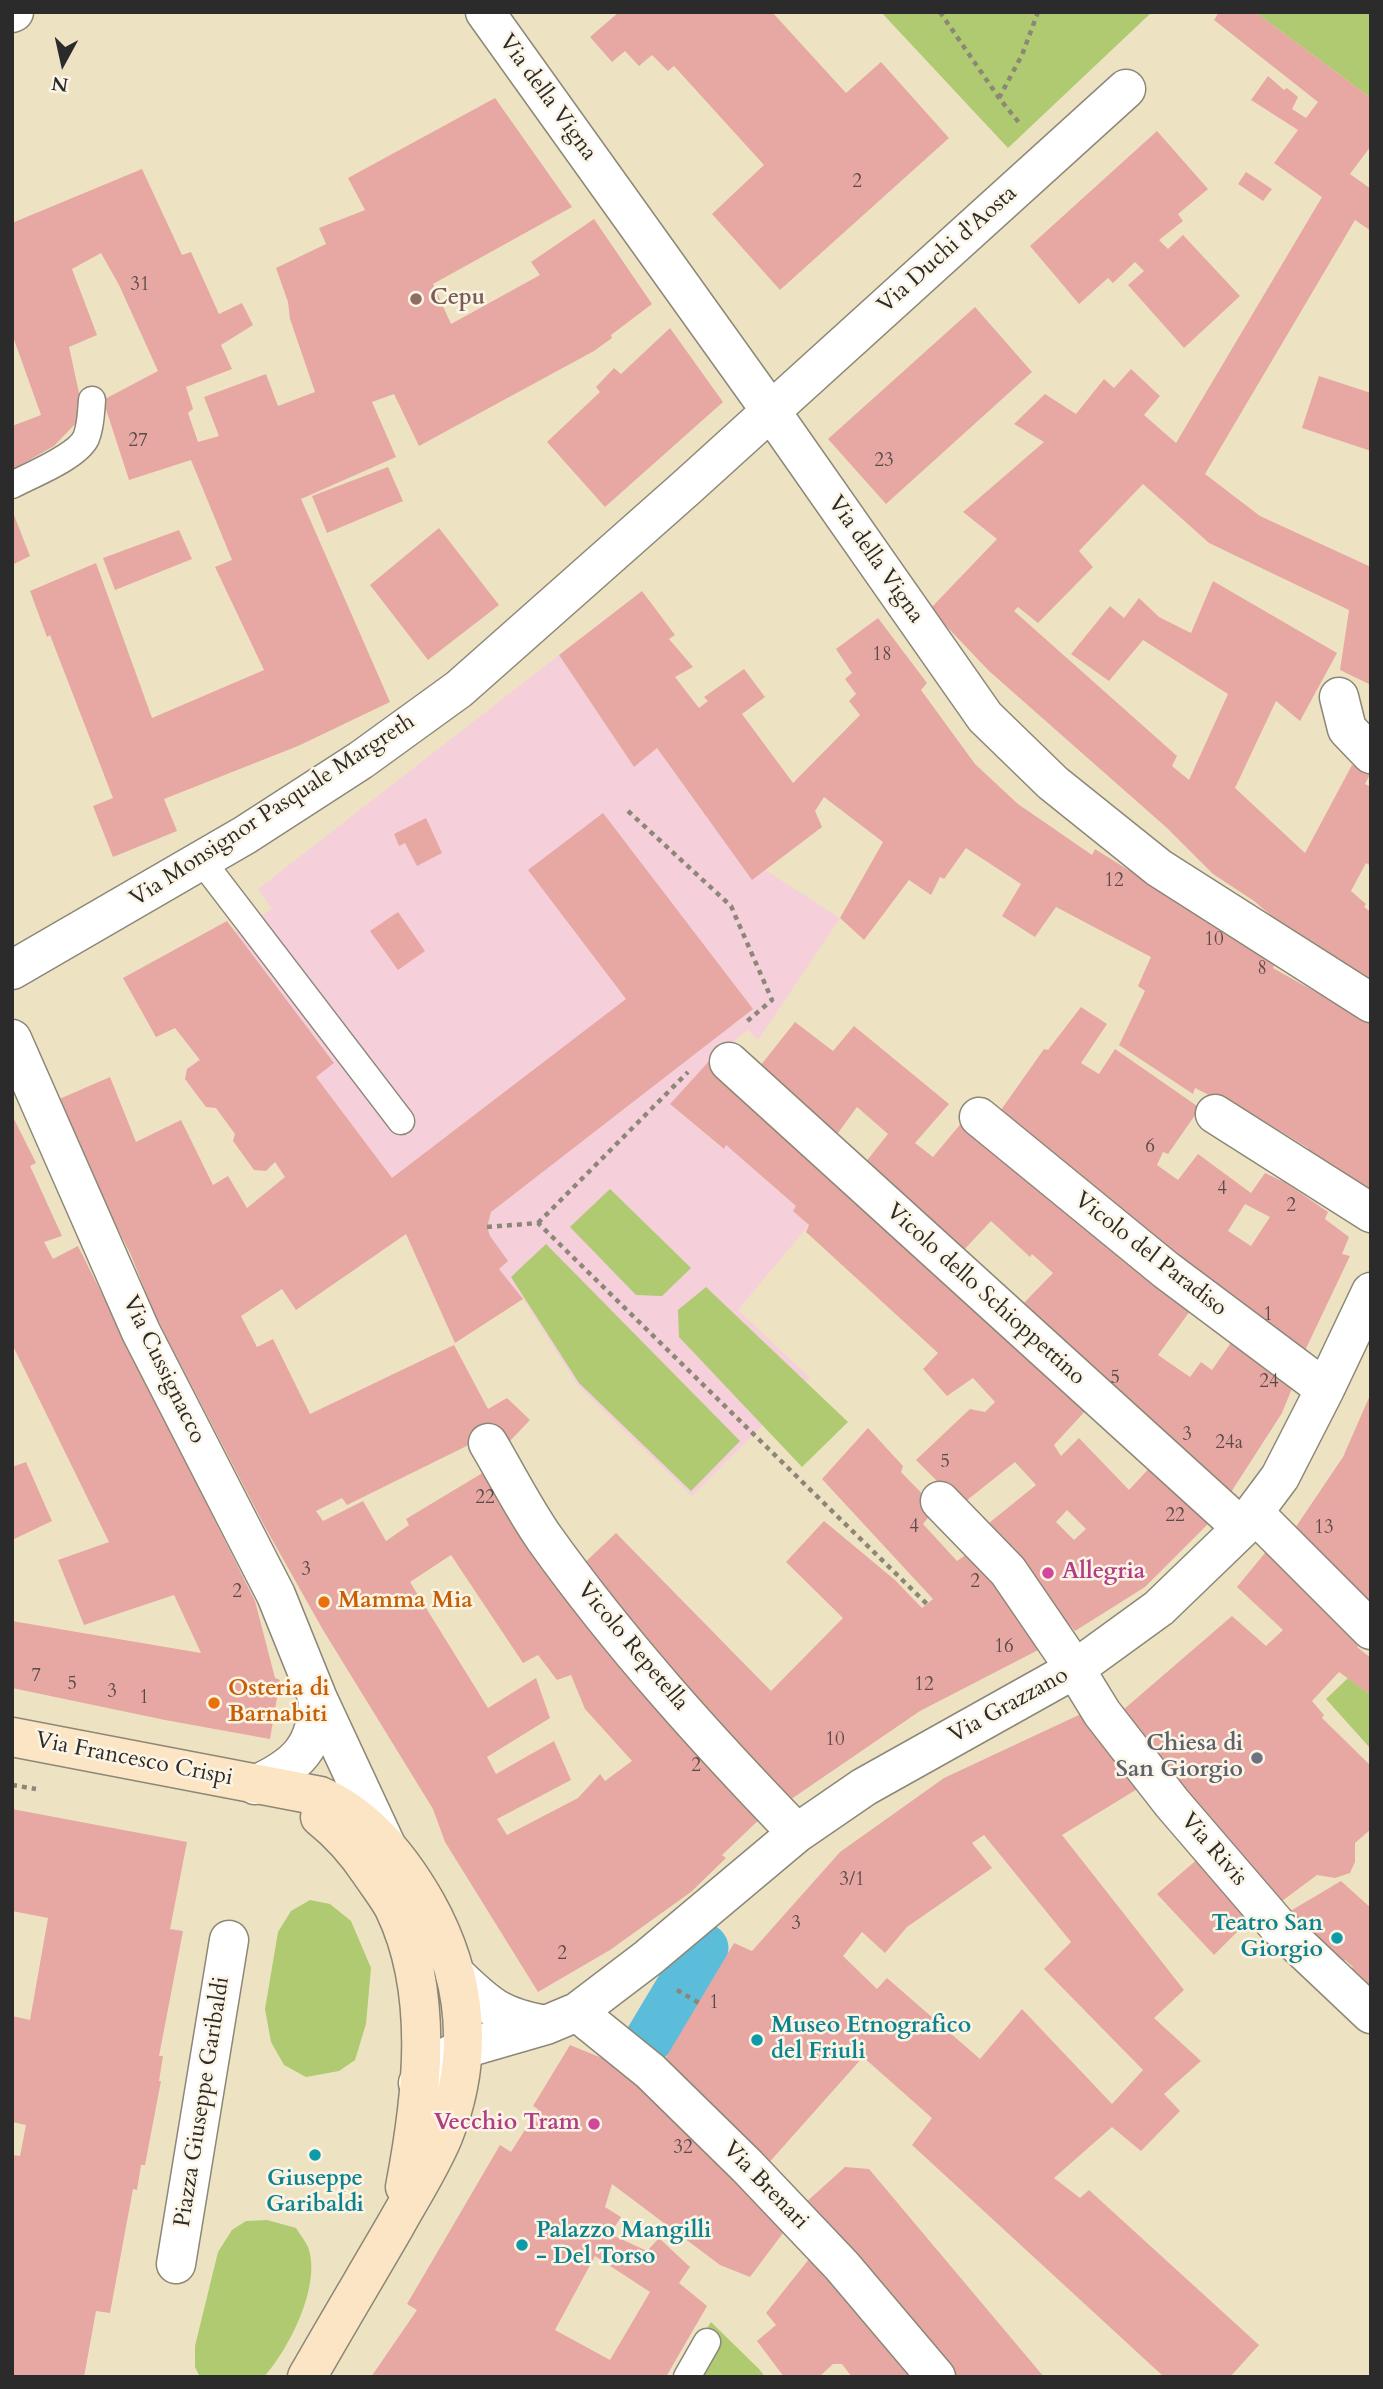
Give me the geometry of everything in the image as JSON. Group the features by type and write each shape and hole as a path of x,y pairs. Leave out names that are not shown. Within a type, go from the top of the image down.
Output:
{"street":[{"name":"Via della Vigna","path":"485,12 770,410 985,717 1052,783 1159,868 1371,1003"},
{"name":"Via Duchi d'Aosta","path":"770,410 1126,89"},
{"name":"Via Monsignor Pasquale Margreth","path":"12,970 202,860 361,760 459,689 770,410"},
{"path":"1339,697 1347,729 1371,754"},
{"name":"Via Cussignacco","path":"12,1039 141,1332 276,1595 318,1699 386,1845"},
{"name":"Vicolo dello Schioppettino","path":"713,1063 1248,1521 1371,1630"},
{"path":"1215,1114 1371,1213"},
{"name":"Vicolo del Paradiso","path":"979,1116 1166,1270 1325,1390"},
{"name":"Via Grazzano","path":"418,2083 446,2057 463,2049 561,2018 712,1907 797,1833 864,1787 1075,1669 1159,1608 1248,1521 1280,1477 1371,1292"},
{"name":"Vicolo Repetella","path":"488,1443 544,1537 600,1611 725,1759 797,1833"},
{"name":"Via Rivis","path":"940,1501 1008,1571 1102,1713 1181,1813 1277,1925 1371,2014"},
{"path":"255,1785 289,1766 302,1754 314,1730 318,1699"},
{"name":"Via Francesco Crispi","path":"12,1737 255,1785"},
{"path":"255,1785 292,1789 341,1805 359,1818 386,1845 416,1886 437,1922 451,1957 464,2023 463,2049 453,2105 443,2137 307,2377"},
{"path":"255,1785 295,1802 329,1824 343,1837 362,1860 393,1908 416,1974 422,2035 410,2162 400,2217"},
{"name":"Piazza Giuseppe Garibaldi","path":"176,2264 229,1940"},
{"path":"455,1975 497,2011 520,2021 561,2018"},
{"name":"Via Brenari","path":"561,2018 650,2071 747,2166 842,2266 936,2377"}],"lane":[{"path":"12,485 74,451 85,440 92,400"},
{"path":"202,860 401,1121"},
{"path":"687,2377 708,2342"}],"path":[{"path":"940,12 999,98 1049,159"},
{"path":"999,98 1022,55 1038,12"},
{"path":"628,811 731,906 772,1000 743,1023"},
{"path":"487,1227 538,1223 713,1063"},
{"path":"538,1223 928,1604"},
{"path":"670,1986 699,2003"}],"shaded area":[{"path":"559,655 633,766 657,748 752,879 765,870 840,918 758,1040 748,1030 711,1059 670,1104 723,1149 726,1145 796,1206 794,1211 809,1225 738,1310 810,1378 692,1496 578,1386 523,1299 499,1270 438,1304 406,1234 363,1264 285,1177 275,1162 233,1141 235,1134 216,1108 206,1107 185,1079 187,1069 199,1059 175,1028 156,1037 123,978 227,921 235,932 272,909 258,889"}],"green space":[{"path":"881,12 1152,12 1008,148"},
{"path":"1255,12 1371,12 1371,98"},
{"path":"610,1189 691,1268 662,1296 636,1295 570,1227"},
{"path":"546,1244 740,1441 691,1491 579,1383 511,1277"},
{"path":"706,1287 848,1422 802,1467 679,1337 678,1310"},
{"path":"1348,1678 1371,1695 1371,1749 1326,1699"},
{"path":"310,1900 330,1904 351,1921 371,1968 366,2024 355,2060 339,2071 306,2077 284,2065 271,2042 265,2009 278,1932 291,1911"},
{"path":"267,2220 296,2228 308,2247 311,2279 301,2316 293,2334 264,2377 200,2377 195,2367 195,2346 218,2252 232,2230 246,2221"},
{"path":"711,2322 759,2369 765,2377 676,2377"}],"building":[{"path":"619,12 772,12 846,93 881,62 949,138 780,290 712,214 764,165 674,66 668,71 652,55 639,66 625,51 612,62 590,37"},
{"path":"1219,12 1255,12 1371,98 1371,146 1350,174 1371,189 1371,231 1355,220 1205,474 1260,516 1371,567 1371,685 1340,670 1349,610 1209,543 1143,484 1079,551 1093,567 1038,623 1018,607 1014,611 1177,756 1172,766 1189,780 1228,694 1143,640 1109,681 1071,654 1110,606 1124,618 1139,598 1159,617 1191,633 1213,581 1337,653 1300,721 1276,701 1235,788 1305,853 1352,765 1371,772 1365,784 1371,787 1371,866 1366,863 1351,891 1371,912 1371,983 1300,940 1254,901 1213,874 1167,828 989,671 930,609 997,539 963,512 1044,442 1014,424 1045,394 1076,414 1104,379 1114,388 1131,369 1160,396 1144,415 1176,443 1322,197 1274,163 1298,130 1251,100 1268,76 1284,90 1287,88 1298,97 1292,109 1306,118 1318,102 1214,20"},
{"path":"495,98 572,207 433,284 451,324 540,275 531,262 594,219 652,304 594,351 419,446 394,394 372,402 396,457 301,499 390,702 298,746 164,799 177,831 113,857 93,806 113,798 50,635 47,637 30,591 96,563 152,718 264,670 215,567 232,560 191,460 129,480 103,400 158,371 119,285 101,253 72,269 97,335 69,347 81,402 78,421 54,446 12,470 12,426 41,415 12,334 12,223 142,169 182,255 191,252 219,314 242,303 253,325 221,345 232,369 186,387 193,409 188,413 198,442 219,436 204,397 266,374 278,406 315,392 276,268 326,244 319,228 365,210 348,178"},
{"path":"1157,131 1208,189 1178,214 1183,221 1159,240 1168,249 1183,235 1240,296 1184,348 1128,285 1144,271 1135,262 1113,283 1108,278 1079,304 1030,246"},
{"path":"1246,172 1272,189 1263,201 1238,184"},
{"path":"975,307 1032,372 886,504 828,439"},
{"path":"670,328 723,402 605,507 547,442 600,392 596,387 614,368 621,374"},
{"path":"1319,376 1371,393 1371,451 1302,428"},
{"path":"388,467 403,501 327,533 312,496"},
{"path":"12,510 30,556 12,565"},
{"path":"439,528 499,605 428,660 370,585"},
{"path":"179,530 192,559 115,590 103,558"},
{"path":"642,591 675,635 669,639 693,667 675,677 699,708 708,701 704,697 744,669 765,697 742,714 793,783 860,715 849,701 856,694 845,679 852,673 836,649 878,618 927,683 921,690 975,764 1018,804 1092,855 1095,849 1173,898 1278,956 1273,968 1371,1023 1371,1204 1304,1155 1308,1148 1219,1094 1217,1099 1195,1088 1193,1094 1119,1045 1145,991 1138,986 1151,957 1056,907 1035,937 1002,916 1021,884 966,848 944,879 940,877 931,895 909,880 864,940 840,918 883,842 824,797 815,811 822,827 752,880 657,748 634,767 559,655"},
{"path":"603,813 753,1009 491,1212 487,1227 490,1236 508,1261 499,1269 523,1299 455,1343 406,1234 296,1310 282,1289 241,1316 257,1347 273,1339 310,1414 454,1345 488,1409 507,1398 530,1420 509,1442 499,1430 347,1505 342,1498 316,1511 323,1521 363,1501 386,1541 409,1525 406,1519 494,1466 512,1517 610,1655 618,1649 763,1816 722,1855 726,1858 691,1892 610,1950 538,1992 445,1842 433,1809 323,1630 265,1527 154,1313 131,1255 87,1168 57,1100 110,1077 136,1142 181,1120 213,1185 228,1176 247,1208 285,1177 275,1162 266,1171 254,1170 233,1141 235,1134 216,1108 206,1107 185,1079 187,1069 200,1060 175,1028 156,1037 123,978 227,921 334,1063 316,1077 392,1178 626,999 528,870","holes":["451,1555 523,1663 538,1655 557,1680 571,1675 585,1709 632,1761 605,1781 600,1774 578,1798 507,1835 497,1819 571,1780 554,1741 496,1774 487,1757 550,1718 536,1678 488,1708 410,1582"]},
{"path":"426,818 442,853 417,866 405,843 399,846 394,834"},
{"path":"398,912 425,951 398,970 370,931"},
{"path":"1081,1007 1107,1024 1081,1063 1099,1074 1115,1049 1200,1108 1168,1154 1163,1152 1157,1165 1178,1180 1198,1154 1251,1193 1265,1173 1286,1183 1328,1212 1325,1219 1349,1237 1342,1254 1350,1256 1300,1361 996,1117 1044,1049 1048,1050","holes":["1245,1204 1270,1217 1251,1246 1228,1231"]},
{"path":"795,1022 833,1051 854,1026 949,1104 915,1143 933,1157 963,1121 1193,1307 1158,1355 1190,1377 1201,1362 1212,1370 1239,1331 1297,1376 1282,1413 1226,1500 1017,1310 1053,1273 1032,1254 1030,1257 991,1221 961,1253 861,1168 888,1134 857,1107 830,1144 753,1075"},
{"path":"711,1059 1088,1408 1054,1445 1061,1456 1079,1438 1129,1490 1152,1465 1213,1519 1145,1587 1075,1631 984,1527 1036,1485 1015,1462 961,1505 916,1460 970,1409 985,1412 995,1402 973,1378 947,1396 923,1369 938,1353 806,1232 809,1225 793,1211 796,1206 726,1145 724,1149 670,1104","holes":["1067,1510 1086,1529 1074,1540 1056,1522"]},
{"path":"12,1115 36,1163 30,1166 62,1236 44,1242 53,1259 78,1246 255,1601 275,1678 280,1680 270,1739 12,1688 12,1621 201,1653 174,1595 84,1625 58,1560 109,1542 12,1344"},
{"path":"1371,1393 1371,1610 1289,1537 1343,1457"},
{"path":"868,1428 903,1466 901,1472 936,1508 923,1524 957,1561 970,1552 1044,1647 920,1711 784,1804 580,1567 616,1533 771,1691 843,1618 786,1562 824,1521 895,1580 922,1608 933,1599 822,1479"},
{"path":"26,1462 52,1521 12,1540 12,1467"},
{"name":"Chiesa di San Giorgio","path":"1269,1548 1363,1642 1357,1647 1371,1658 1371,1695 1339,1672 1312,1701 1324,1715 1322,1718 1371,1766 1371,1829 1355,1843 1355,1862 1350,1873 1335,1878 1317,1875 1274,1907 1116,1716 1232,1616 1266,1646 1283,1630 1237,1587"},
{"path":"1083,1713 1139,1788 1062,1835 1184,1990 1154,2018 1201,2061 1164,2094 1180,2111 1141,2151 1112,2127 1054,2178 1080,2198 1089,2190 1259,2345 1230,2377 1164,2377 912,2145 932,2118 863,2057 766,2166 658,2071 734,1943 752,1951 840,1852 944,1778","holes":["984,1835 1071,1942 1044,1969 1143,2070 1112,2104 1022,2009 980,2059 887,1978 877,1989 843,1956 862,1932 885,1953 907,1927 992,1868 972,1843"]},
{"path":"12,1809 187,1842 170,1929 183,1931 159,2056 163,2056 161,2081 145,2165 141,2165 137,2190 133,2189 110,2313 96,2311 84,2377 12,2377 12,2155 20,2156 26,2125 12,2122 12,2016 30,2020 48,1918 12,1911"},
{"path":"1200,1857 1256,1913 1214,1955 1157,1894"},
{"name":"Teatro San Giorgio","path":"1341,1881 1371,1908 1371,2002 1340,1980 1353,1967 1345,1960 1333,1967 1282,1916"},
{"path":"570,2045 651,2078 770,2212 783,2233 750,2277 720,2265 612,2184 605,2207 621,2217 610,2234 647,2251 659,2238 690,2267 679,2283 707,2306 666,2377 371,2377 417,2310 407,2304 500,2145 511,2152 538,2109 533,2106","holes":["595,2256 650,2292 610,2360 555,2330"]},
{"path":"845,2167 869,2169 1044,2377 945,2377 803,2205"},
{"path":"809,2259 923,2377 852,2377 842,2364 833,2364 819,2377 784,2377 757,2341 776,2325 766,2313"}],"waterway":[{"path":"650,2038 704,1948"}],"place":[{"name":"Cepu","path":"416,299"},
{"name":"Allegria","path":"1048,1573"},
{"name":"Mamma Mia","path":"324,1602"},
{"name":"Osteria di Barnabiti","path":"214,1703"},
{"name":"Chiesa di San Giorgio","path":"1257,1758"},
{"name":"Teatro San Giorgio","path":"1337,1938"},
{"name":"Museo Etnografico del Friuli","path":"757,2040"},
{"name":"Vecchio Tram","path":"594,2124"},
{"name":"Giuseppe Garibaldi","path":"315,2155"},
{"name":"Palazzo Mangilli - Del Torso","path":"522,2245"}]}
